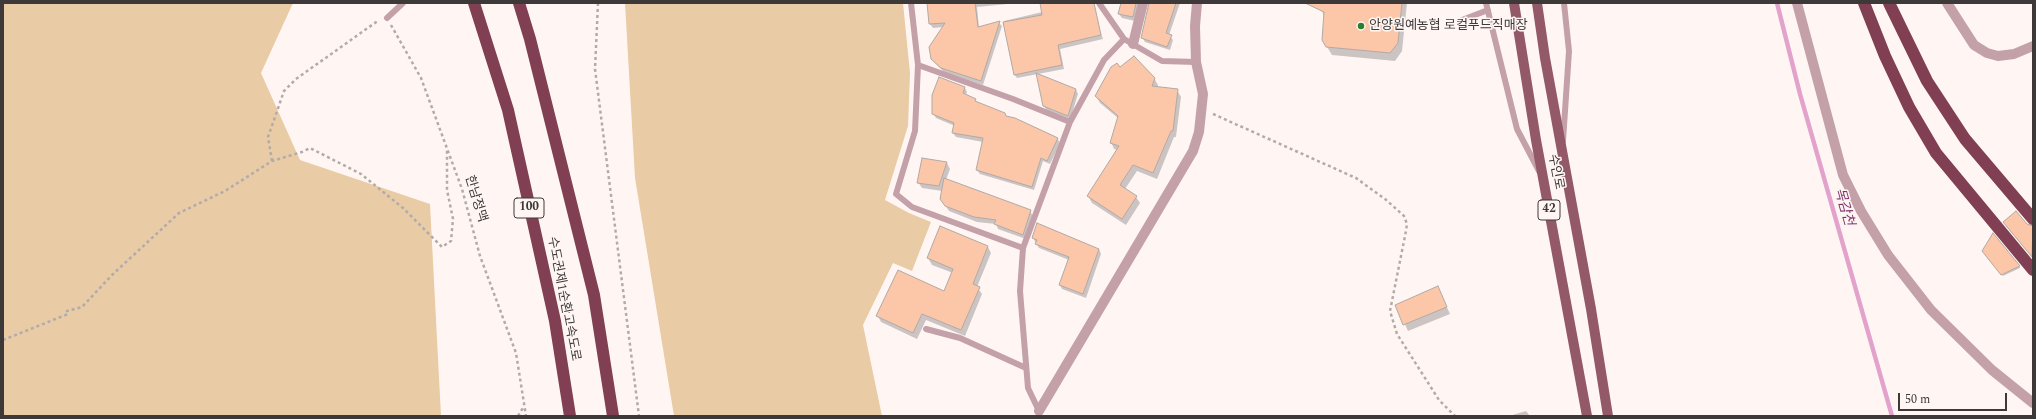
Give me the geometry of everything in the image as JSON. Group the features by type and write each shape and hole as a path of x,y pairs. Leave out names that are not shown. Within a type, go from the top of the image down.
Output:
{"highway":[{"name":"수도권제1순환고속도로","path":"474,3 508,110 554,321 570,416"},
{"path":"519,3 530,38 594,295 613,416"},
{"path":"1864,3 1885,56 1909,107 1936,154 2033,270"},
{"path":"1889,3 1927,81 1964,139 2033,219"}],"main road":[{"name":"수인로","path":"1514,3 1543,180 1587,416"},
{"name":"수인로","path":"1537,3 1544,58 1608,416"}],"street":[{"path":"1133,44 1143,3"},
{"path":"1039,413 1193,151 1199,132 1203,94 1196,62 1195,26 1197,3"},
{"path":"1797,3 1843,175 1861,211 1888,254 1932,310 1992,370 2033,403"},
{"path":"1947,3 1974,45 1987,53 1998,56 2014,54 2033,46"}],"lane":[{"path":"387,18 404,3"},
{"path":"911,3 918,66 916,132 896,194 912,207 1023,248"},
{"path":"1099,3 1124,39 1162,61 1196,62"},
{"path":"1486,3 1518,129 1543,180"},
{"path":"1562,155 1569,51 1564,3"},
{"path":"1462,20 1488,10"},
{"path":"1039,413 1028,388 1026,368 1020,290 1023,248 1070,122 1104,60 1124,39"},
{"path":"918,66 1013,99 1070,122"},
{"path":"926,329 960,338 1026,368"}],"path":[{"path":"598,3 595,69 639,416"},
{"name":"한남정맥","path":"387,18 421,78 462,189 480,256 516,352 526,416"},
{"path":"272,161 268,137 284,91 296,79 376,22 387,18"},
{"path":"1202,109 1356,178 1385,199 1404,216 1407,224 1406,231 1390,311 1398,334 1439,400 1455,416"},
{"path":"3,340 68,314 67,311 82,307 112,274 178,213 225,191 272,161 310,148 361,174 403,208 442,247 451,241 452,219 447,190 447,149"},
{"path":"518,416 524,406"}],"shaded area":[{"path":"3,3 293,3 261,73 300,160 430,204 441,416 3,416"},
{"path":"625,3 903,3 910,73 908,126 885,200 909,213 931,222 912,271 893,263 863,325 882,416 674,416 635,178"}],"building":[{"path":"927,3 975,3 978,27 1000,21 981,81 941,68 931,59 929,47 945,23 929,24"},
{"path":"1040,3 1094,3 1101,35 1058,45 1062,65 1014,75 1003,22 1042,15"},
{"path":"1121,3 1136,3 1133,17 1118,14"},
{"path":"1149,3 1176,3 1166,33 1172,35 1167,47 1141,38"},
{"name":"안양원예농협 로컬푸드직매장","path":"1305,3 1402,3 1398,43 1390,53 1326,47 1322,40 1324,12"},
{"path":"1134,56 1155,78 1152,86 1178,89 1173,131 1171,131 1153,173 1133,165 1120,185 1137,196 1122,219 1087,196 1119,146 1110,143 1118,116 1095,96 1111,67 1117,63 1120,67"},
{"path":"1036,73 1076,89 1068,116 1043,106"},
{"path":"939,77 965,87 963,93 976,99 975,101 1005,113 1006,116 1015,118 1058,138 1047,161 1041,158 1032,187 976,170 983,138 952,133 954,123 932,114 932,95"},
{"path":"922,158 947,162 939,186 917,183"},
{"path":"944,178 1031,210 1023,235 994,224 996,220 974,217 945,206 940,199"},
{"path":"2016,211 2027,224 2033,226 2032,257 2003,222"},
{"path":"1037,223 1099,249 1083,294 1059,285 1069,257 1035,244 1037,240 1032,238"},
{"path":"940,226 988,246 973,284 980,287 961,330 922,314 913,333 876,316 898,270 944,291 953,269 927,258"},
{"path":"1993,233 2020,266 2001,275 1982,251"},
{"path":"1438,286 1447,307 1403,325 1395,305"}],"waterway":[{"name":"목감천","path":"1777,3 1800,94 1892,416"}],"place":[{"name":"안양원예농협 로컬푸드직매장","path":"1361,26"}]}
